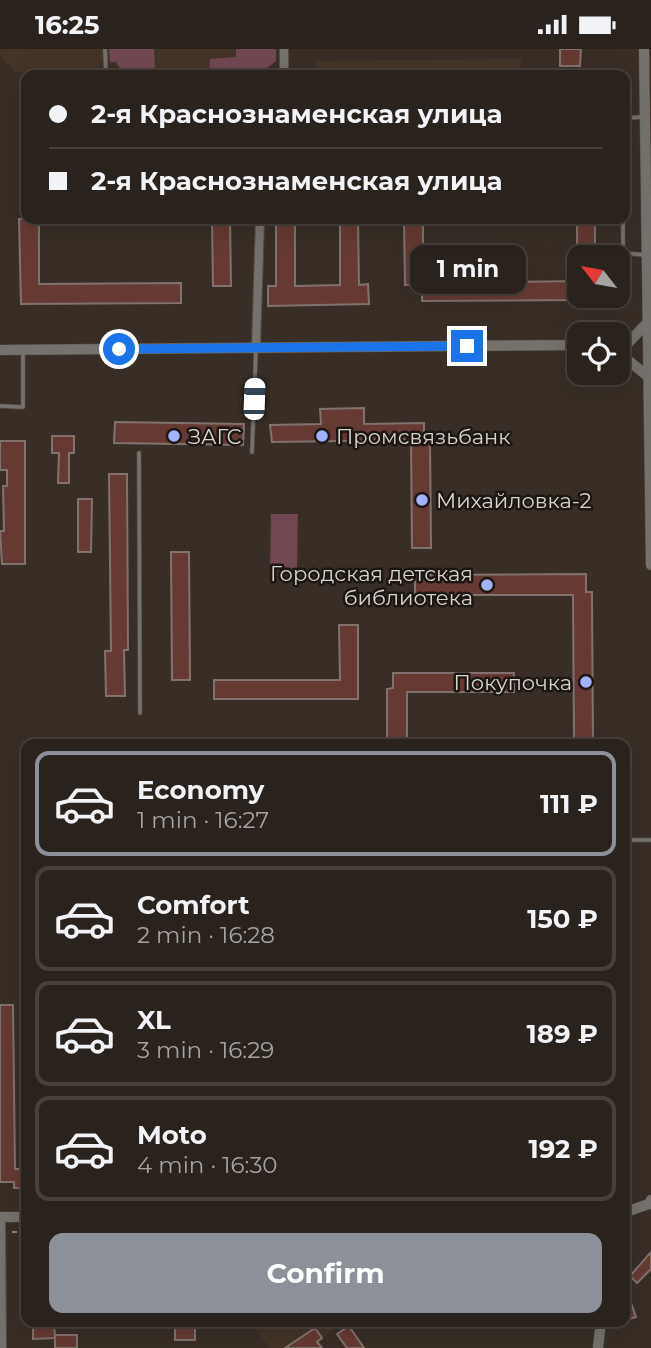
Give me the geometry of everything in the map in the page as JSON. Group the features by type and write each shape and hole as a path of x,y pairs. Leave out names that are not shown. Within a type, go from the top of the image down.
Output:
{"street":[{"path":"284,49 285,70"},
{"path":"644,49 651,565"},
{"path":"257,347 260,224"},
{"path":"630,341 647,323"},
{"path":"0,350 567,345"},
{"path":"630,362 649,379"},
{"path":"630,1210 650,1204"},
{"path":"2,1348 1,1217 21,1217"},
{"path":"598,1348 600,1327"}],"lane":[{"path":"106,49 106,70"},
{"path":"623,224 623,254 646,255"},
{"path":"252,452 257,347"},
{"path":"0,407 23,407 23,350"},
{"path":"139,453 140,713"},
{"path":"630,840 651,840"}],"path":[{"path":"2,1232 21,1232"}],"shaded area":[{"path":"0,49 277,49 277,62 266,70 119,70 116,65 99,65 97,70 15,72 0,55"},
{"path":"109,49 154,49 155,69 122,70 116,62 110,62"},
{"path":"236,49 276,49 276,61 265,70 209,70 210,59 236,57"},
{"path":"521,59 521,70 315,70 315,61"},
{"path":"271,514 298,514 297,568 270,567"},
{"path":"255,1327 338,1327 308,1348 269,1348"}],"building":[{"path":"560,49 581,49 580,66 560,66"},
{"path":"19,219 21,224 39,224 39,284 181,283 181,303 21,304"},
{"path":"212,224 230,224 231,286 213,286"},
{"path":"276,224 295,224 295,286 340,285 340,224 358,224 359,285 368,284 369,304 268,306 268,286 276,286"},
{"path":"404,224 423,224 423,283 567,281 567,300 422,301 422,284 405,285"},
{"path":"577,224 595,224 595,245 577,245"},
{"path":"364,408 364,424 424,423 424,440 430,440 431,548 412,548 411,440 272,442 270,425 321,424 320,409"},
{"path":"115,422 244,424 243,445 114,443"},
{"path":"52,436 74,436 74,453 69,453 69,483 58,483 59,453 52,453"},
{"path":"0,441 25,441 25,564 2,564 0,531 4,531 3,486 7,486 7,470 0,470"},
{"path":"109,474 127,474 128,650 124,650 125,696 106,696 105,651 111,651"},
{"path":"78,499 92,499 91,552 78,552"},
{"path":"171,552 189,552 190,680 172,680"},
{"path":"586,574 586,592 592,592 593,739 574,739 573,595 415,595 415,575"},
{"path":"339,625 358,625 358,699 214,699 214,680 340,680"},
{"path":"393,673 514,673 514,692 407,692 407,739 387,739 387,689 393,688"},
{"path":"0,1005 13,1005 15,1169 21,1169 21,1188 14,1188 14,1182 0,1182"},
{"path":"651,1252 651,1269 637,1283 630,1276"},
{"path":"630,1300 636,1317 630,1319"},
{"path":"33,1327 54,1327 55,1338 33,1339"},
{"path":"175,1327 195,1327 195,1340 175,1340"},
{"path":"350,1327 364,1348 347,1348 337,1334"},
{"path":"315,1328 322,1338 317,1342 322,1348 285,1348"},
{"path":"55,1335 77,1335 77,1348 55,1348"}],"place":[{"name":"ЗАГС","path":"174,436"},
{"name":"Промсвязьбанк","path":"322,436"},
{"name":"Михайловка-2","path":"422,500"},
{"name":"Городская детская библиотека","path":"487,585"},
{"name":"Покупочка","path":"586,682"}],"route":[{"path":"119,349 467,346"}]}
